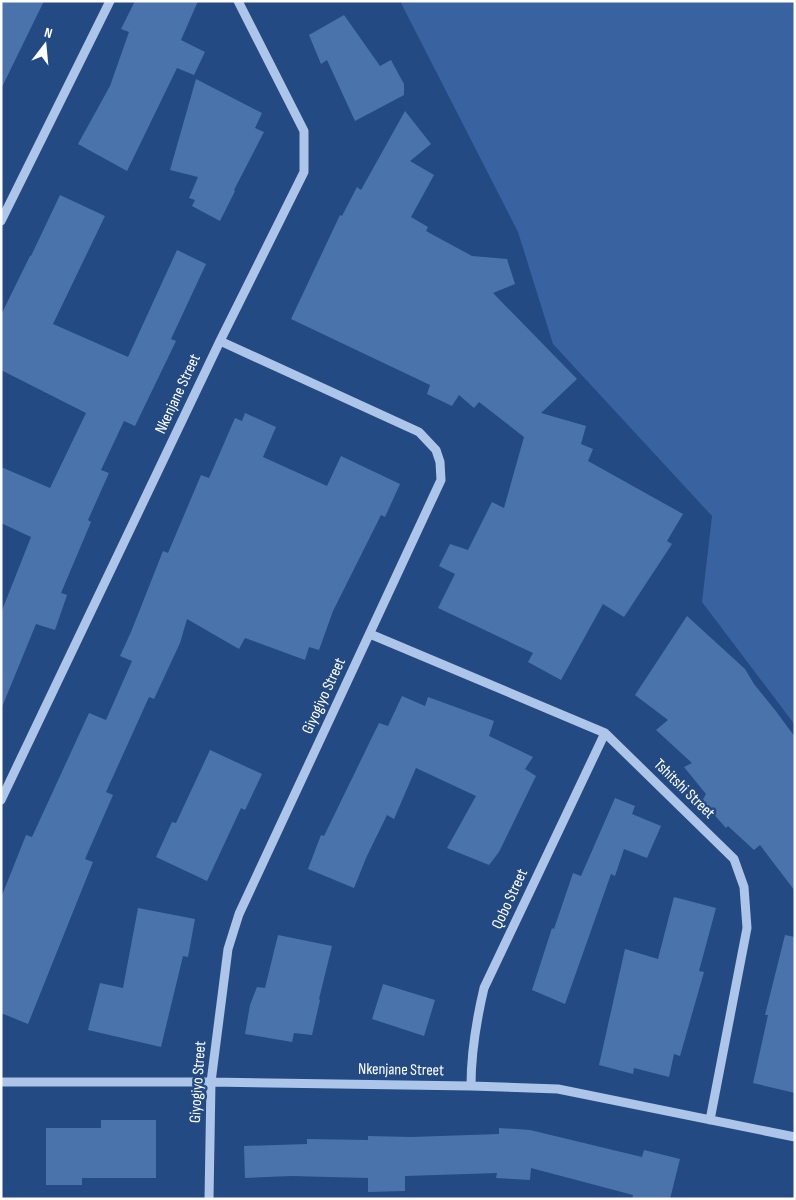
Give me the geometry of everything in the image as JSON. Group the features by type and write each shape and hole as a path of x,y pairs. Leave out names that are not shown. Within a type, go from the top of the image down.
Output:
{"street":[{"path":"1,221 110,1"},
{"name":"Nkenjane Street","path":"1,800 220,341 304,172 304,131 238,1"},
{"name":"Giyogiyo Street","path":"209,1199 211,1082 228,948 239,914 441,480 440,462 436,450 419,432 220,341"},
{"name":"Tshitshi Street","path":"370,634 605,733 734,859 744,887 747,928 710,1120"},
{"name":"Qobo Street","path":"471,1086 471,1063 476,1021 484,988 605,733"},
{"name":"Nkenjane Street","path":"1,1082 211,1082 558,1089 795,1137"}],"shaded area":[{"path":"400,1 795,1 795,725 702,602 712,516 553,344 518,232"}],"building":[{"path":"1,1 44,1 1,89"},
{"path":"135,1 198,1 181,40 205,52 194,75 177,68 127,171 78,144 110,86 129,32 121,29"},
{"path":"344,15 380,66 391,60 404,84 404,95 355,121 327,60 321,64 309,35"},
{"path":"196,79 262,113 255,128 264,132 220,221 192,206 195,200 189,198 198,177 170,170"},
{"path":"405,111 431,144 410,161 434,175 411,217 428,227 426,231 472,256 507,259 515,284 493,293 577,379 541,413 586,426 581,444 593,449 588,461 683,514 667,541 672,544 624,617 603,604 561,680 528,662 533,653 438,608 455,574 439,566 450,544 468,550 492,502 504,508 524,437 479,402 474,408 459,395 452,406 427,394 430,385 291,319 340,215 342,216 357,187 361,190"},
{"path":"60,195 105,216 53,324 128,357 177,250 206,264 171,339 176,341 135,426 124,421 101,470 109,473 88,520 91,522 61,593 67,595 55,630 36,624 2,707 1,613 31,537 1,523 1,467 50,488 86,413 1,370 1,315"},
{"path":"245,413 276,427 263,457 327,486 341,456 400,484 385,517 381,515 333,611 319,650 309,647 305,660 245,638 239,649 187,619 180,643 154,699 149,697 106,792 113,795 85,859 93,862 28,1024 1,1013 1,898 26,835 32,837 89,713 106,720 132,661 120,656 163,551 168,553 201,475 209,478 235,418 242,421"},
{"path":"687,616 745,669 754,684 795,737 795,891 760,845 754,850 728,826 726,828 702,801 706,794 684,767 692,763 656,730 668,720 635,695"},
{"path":"402,696 425,706 428,697 494,721 489,736 533,757 525,769 536,776 499,852 489,865 447,848 476,796 416,768 394,819 387,815 354,888 308,869 321,835 324,836 379,723 388,726"},
{"path":"210,750 262,774 245,810 241,808 207,881 156,857 172,822 176,823"},
{"path":"615,798 635,806 632,814 661,826 647,858 624,849 615,876 611,874 565,1004 532,990 552,928 554,929 573,873 581,876"},
{"path":"674,897 716,908 699,971 704,972 680,1056 674,1054 669,1077 634,1068 633,1074 599,1065 625,949 658,959"},
{"path":"138,908 195,919 188,957 183,956 161,1047 88,1030 100,983 123,988"},
{"path":"278,935 332,946 312,1035 294,1033 292,1042 245,1034 250,1005 257,987 265,988"},
{"path":"785,935 795,937 795,1093 753,1083 768,1015 765,1015"},
{"path":"383,984 435,1000 424,1036 372,1019"},
{"path":"101,1120 156,1120 156,1178 82,1178 82,1185 46,1185 46,1128 101,1128"},
{"path":"499,1128 530,1130 642,1157 644,1150 680,1159 670,1199 632,1199 633,1195 531,1168 530,1180 496,1178 497,1173 405,1176 405,1191 368,1192 368,1178 291,1176 245,1178 244,1146 307,1144 307,1139 368,1140 368,1136 411,1137 499,1134"}]}
